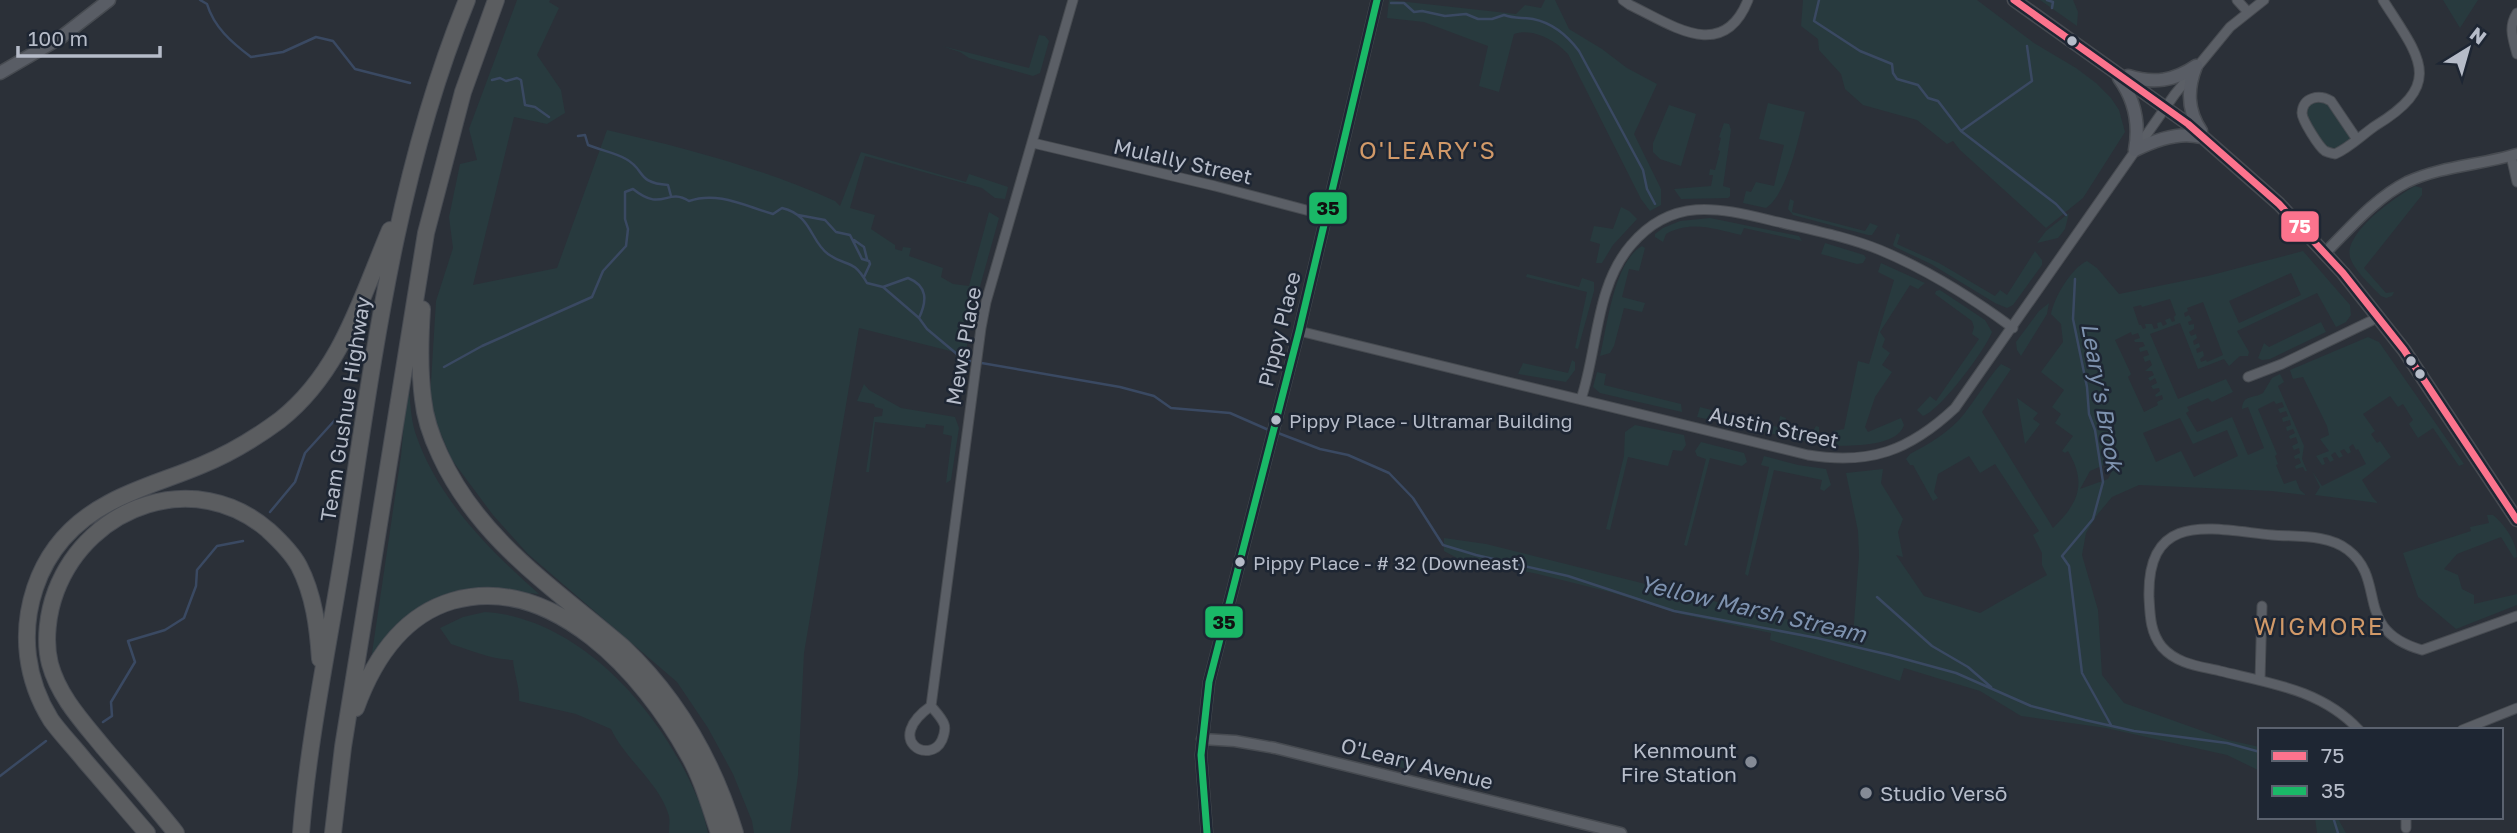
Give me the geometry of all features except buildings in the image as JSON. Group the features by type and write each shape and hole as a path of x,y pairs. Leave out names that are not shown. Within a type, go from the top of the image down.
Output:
{"highway":[{"name":"Team Gushue Highway","path":"301,833 373,354 403,198 435,85 467,0"},
{"path":"333,833 343,747 426,233 463,92 496,0"},
{"path":"147,833 52,721 37,693 28,664 26,632 30,602 40,574 53,548 86,516 111,501 218,458 280,420 304,398 343,343 361,305 403,198"},
{"path":"426,233 419,352 423,401 434,441 451,479 467,504 499,541 623,647 672,700 701,748 723,796 735,833"},
{"path":"176,833 74,712 60,690 50,662 47,632 51,603 62,575 78,548 103,525 132,510 163,501 197,499 229,506 257,521 281,541 299,566 311,597 322,686"},
{"path":"343,747 357,704 371,673 388,646 410,624 435,608 463,598 503,596 522,599 559,615 577,627 610,654 641,685 690,757 719,833"}],"main road":[{"path":"0,73 60,38 109,0"},
{"path":"2014,0 2205,137 2271,196 2325,253 2379,317 2426,382 2517,520"},
{"path":"2115,71 2141,80 2160,80 2180,77 2196,66"},
{"path":"2196,66 2190,81 2189,100 2194,120 2205,137"},
{"path":"2115,71 2129,92 2136,113 2138,133 2134,150"},
{"path":"2134,150 2173,136 2190,134 2205,137"}],"street":[{"name":"Mews Place","path":"931,706 986,302 1073,0"},
{"name":"Pippy Place","path":"1207,833 1201,760 1209,682 1299,331 1377,0"},
{"path":"1623,0 1692,34 1704,36 1727,30 1742,14 1748,0"},
{"path":"2237,0 2247,11"},
{"name":"Austin Street","path":"1299,331 1808,455 1844,460 1878,455 1905,446 1923,436 1955,408 2134,150 2196,66 2247,11 2264,0"},
{"path":"2356,138 2331,102 2317,97 2305,104 2302,117 2321,149 2335,154 2397,113 2413,95 2418,84 2419,62 2416,52 2383,0"},
{"path":"2517,13 2511,29 2517,54"},
{"name":"Mulally Street","path":"1032,143 1325,215"},
{"path":"2325,253 2372,206 2407,183 2437,172 2514,155 2517,182"},
{"path":"1581,400 1607,292 1616,266 1633,243 1656,223 1670,216 1700,209 1735,211 1836,236 1879,250 1949,284 2012,328"},
{"path":"2248,377 2379,317"},
{"path":"2357,728 2318,698 2294,689 2185,662 2163,647 2154,635 2150,619 2148,575 2151,561 2167,540 2193,528 2330,540 2359,560 2376,615 2384,628 2394,638 2422,650 2517,616"},
{"path":"2260,680 2262,606"},
{"path":"931,706 944,723 945,733 940,745 930,750 921,750 912,745 909,736 911,725 918,715 931,706"},
{"path":"2467,728 2517,708"},
{"name":"O'Leary Avenue","path":"1202,739 1275,748 1621,833"},
{"path":"2406,819 2406,828"}],"shaded area":[{"path":"517,0 550,0 549,2 559,8 537,55 561,90 565,113 547,124 514,117 473,285 557,268 607,130 751,169 807,189 835,201 840,206 861,152 966,182 969,174 1008,187 1005,199 995,198 982,188 865,156 850,208 875,215 871,229 895,245 895,249 902,251 903,247 911,248 909,256 943,268 941,277 953,284 969,286 989,212 999,218 969,326 966,355 859,328 804,653 798,775 790,833 754,833 752,821 733,774 708,728 677,682 528,554 493,515 452,460 435,420 430,398 436,301 453,248 449,217 460,164 477,160 469,129"},
{"path":"1389,0 1516,14 1525,5 1541,8 1545,0 1555,0 1569,29 1627,68 1657,84 1634,134 1661,189 1661,205 1650,211 1641,199 1568,54 1557,44 1544,36 1528,32 1514,34 1499,92 1479,86 1488,46 1424,22 1387,18"},
{"path":"1803,0 1977,0 2034,43 2096,83 2119,110 2125,132 2083,198 2046,228 1953,141 1947,144 1917,120 1863,105 1845,89 1841,74 1819,50 1818,39 1801,26"},
{"path":"2040,0 2073,0 2078,12 2077,26"},
{"path":"2443,0 2478,0 2460,28"},
{"path":"1039,35 1045,36 1049,41 1040,73 1033,76 969,58 942,46 1029,68"},
{"path":"2325,98 2356,138 2350,144 2327,153 2302,111 2305,104"},
{"path":"1768,103 1805,112 1786,178 1780,191 1766,208 1743,203 1746,191 1751,192 1756,182 1774,186 1784,145 1759,139"},
{"path":"1669,105 1696,114 1681,166 1660,159 1653,152 1653,143"},
{"path":"1724,123 1729,124 1731,130 1723,186 1730,188 1730,196 1681,199 1674,189 1711,186 1713,175 1709,175 1710,169 1715,170 1720,151 1719,137"},
{"path":"2415,186 2422,188 2422,195 2364,268 2386,293 2394,292 2386,298 2355,268 2350,257 2350,247 2363,226"},
{"path":"1790,199 1794,201 1792,212 1865,231 1870,223 1878,226 1872,235 1868,235 1793,215 1788,209"},
{"path":"1621,207 1637,219 1613,245 1602,263 1596,263 1600,244 1590,241 1594,226 1613,229"},
{"path":"2069,213 2065,229 2058,238 2037,243 2046,231"},
{"path":"1710,218 1799,236 1802,241 1744,228 1741,235 1712,228 1684,227 1666,234 1663,242 1655,237 1663,228 1680,221"},
{"path":"1897,233 1900,235 1897,244 1939,263 1995,296 2000,290 2007,295 2035,251 2042,260 2042,265 2013,305 2007,308 1931,264 1895,247 1893,245"},
{"path":"1825,243 1864,255 1866,258 1863,263 1857,264 1821,254"},
{"path":"1642,246 1645,248 1639,271 1629,269 1622,297 1645,303 1642,312 1624,308 1614,346 1610,353 1600,356 1618,280 1632,254"},
{"path":"2303,251 2350,305 2351,315 2346,322 2336,327 2317,293 2237,331 2249,352 2248,356 2240,356 2229,366 2224,359 2198,369 2180,323 2150,334 2178,399 2226,379 2233,392 2212,402 2208,398 2187,407 2189,411 2186,413 2197,432 2232,417 2248,455 2264,448 2248,407 2242,409 2244,401 2263,393 2272,378 2280,374 2284,382 2278,386 2304,446 2302,459 2307,471 2303,467 2296,469 2295,466 2301,463 2299,458 2295,459 2294,456 2300,453 2299,448 2294,450 2292,446 2298,443 2296,437 2290,439 2289,436 2295,433 2293,429 2287,431 2286,427 2291,425 2290,420 2283,422 2282,418 2288,416 2286,411 2280,413 2278,409 2284,407 2282,402 2276,404 2274,401 2258,409 2277,454 2276,465 2284,484 2296,480 2300,490 2306,495 2139,485 2112,497 2086,533 2082,555 2098,610 2102,675 2124,703 2228,740 2258,747 2258,770 2227,755 2106,728 2021,716 1980,691 1904,668 1900,681 1770,640 1771,633 1680,614 1610,592 1538,574 1476,562 1470,565 1444,551 1444,538 1486,544 1853,636 1859,556 1858,531 1846,473 1883,469 1881,483 1903,519 1898,532 1903,557 1896,555 1924,596 1980,613 2047,575 2042,565 2042,553 2033,535 2039,531 1995,464 1980,473 1969,456 1938,474 1934,492 1938,498 1933,501 1913,465 1906,459 1959,420 2001,364 2011,369 1982,412 2053,528 2074,501 2078,483 2074,462 2068,451 2062,451 2073,436 2055,423 2061,414 2052,407 2064,390 2041,372 2063,342 2061,324 2051,314 2064,284 2075,270 2087,261 2097,268 2119,294 2208,276","holes":["2291,273 2301,295 2239,323 2229,301","2170,299 2176,315 2175,321 2172,322 2170,318 2165,320 2167,324 2163,326 2161,322 2157,323 2158,328 2154,329 2152,324 2145,324 2146,328 2143,329 2133,307","2203,302 2223,355 2201,362 2203,351 2197,353 2199,343 2194,345 2193,341 2197,338 2196,334 2191,336 2189,332 2194,329 2194,324 2189,325 2188,322 2192,320 2189,315 2185,317 2187,308","2131,332 2132,335 2138,333 2140,338 2134,340 2135,342 2143,342 2145,346 2139,348 2140,352 2147,350 2149,355 2143,357 2145,362 2150,360 2152,365 2145,371 2152,371 2154,375 2148,378 2150,381 2155,378 2157,383 2151,386 2153,389 2159,388 2160,391 2155,395 2162,395 2163,399 2157,402 2158,405 2144,412 2128,377 2131,374 2115,340","2180,418 2193,444 2227,430 2238,456 2194,477 2181,451 2156,462 2143,433","2118,459 2108,479 2080,489 2090,471"]},
{"path":"1881,263 1925,283 1918,289 1910,285 1880,332 1885,339 1882,347 1890,353 1882,365 1892,372 1875,397 1865,427 1868,432 1901,418 1904,425 1900,432 1885,441 1839,446 1832,439 1834,431 1844,429 1858,361 1869,364 1894,280 1878,272"},
{"path":"1527,274 1579,287 1582,278 1594,282 1578,349 1575,348 1587,292 1526,277"},
{"path":"1940,290 1985,320 1992,332 1962,379 1940,403 1923,416 1917,410 1930,396 1936,401 1979,339 1972,334 1972,321 1935,294"},
{"path":"2049,303 2047,314 2021,356 2016,342 2039,311"},
{"path":"2321,322 2326,332 2270,359 2258,358 2264,343 2269,347"},
{"path":"2368,337 2379,342 2464,464 2459,466 2433,428 2418,438 2409,424 2413,420 2403,404 2398,407 2390,396 2363,414 2375,431 2371,434 2377,443 2380,441 2391,457 2362,480 2378,503 2315,495 2320,487 2312,471 2322,486 2366,464 2353,444 2349,447 2351,452 2348,454 2344,449 2340,451 2343,456 2339,458 2335,452 2331,455 2334,460 2330,462 2327,457 2323,458 2325,464 2322,465 2316,456 2329,451 2320,439 2329,435 2327,426 2303,377 2293,379 2290,370"},
{"path":"1572,360 1575,362 1575,370 1566,382 1518,374 1523,363 1568,373"},
{"path":"1597,372 1606,374 1604,385 1681,404 1682,412 1600,393 1593,387"},
{"path":"408,378 415,432 436,479 483,540 539,594 481,589 458,593 371,660 401,456"},
{"path":"864,384 869,390 901,408 955,417 959,428 951,480 946,483 952,436 943,434 944,426 926,424 925,428 875,422 869,472 866,472 874,417 882,416 883,409 875,407 874,404 857,401"},
{"path":"2017,398 2038,413 2033,419 2040,424 2025,444"},
{"path":"1700,407 1742,418 1730,424 1697,417"},
{"path":"1780,416 1786,418 1785,424 1813,431 1816,426 1819,427 1819,442 1812,443 1760,431 1753,421 1778,427"},
{"path":"1635,425 1684,435 1686,445 1682,451 1673,450 1668,466 1628,457 1610,530 1606,529 1624,456 1625,432"},
{"path":"1701,442 1744,453 1747,462 1742,466 1710,458 1687,546 1684,545 1706,459 1697,456 1695,451"},
{"path":"1764,456 1826,469 1831,485 1824,491 1820,489 1822,480 1774,470 1748,576 1745,574 1769,467 1761,465"},
{"path":"2487,515 2493,515 2505,528 2515,545 2517,557 2514,558 2501,537 2457,554 2444,569 2458,575 2462,589 2474,595 2474,604 2517,594 2517,605 2456,629 2418,597 2403,553 2471,531 2470,527 2489,523"},
{"path":"485,612 520,618 554,632 585,651 614,675 640,703 682,765 699,801 708,833 669,833 669,816 659,794 611,729 576,714 519,701 513,660 489,656 451,644 440,628 463,617"},
{"path":"1376,751 1412,761 1407,769 1368,759 1368,752"},
{"path":"2315,819 2338,819 2346,833 2317,833"}],"waterway":[{"name":"Yellow Marsh Stream","path":"200,0 207,4 224,34 251,57 283,52 316,37 333,41 355,69 410,83"},
{"name":"Leary's Brook","path":"1819,0 1814,21 1860,51 1892,64 1897,79 1918,85 1928,98 1938,101 1961,131 2056,204 2066,215"},
{"path":"2047,0 2053,2 2052,8"},
{"path":"1391,3 1404,3 1414,12 1445,16 1466,14 1478,19 1492,19 1504,15 1533,19 1547,23 1559,31 1579,51 1643,170 1647,189 1655,204"},
{"path":"1961,131 2032,81 2027,46"},
{"name":"Yellow Marsh Stream","path":"492,80 521,80 525,105 535,107 549,117"},
{"name":"Yellow Marsh Stream","path":"578,136 585,135 588,145 626,159 651,182 668,185 671,196"},
{"name":"Yellow Marsh Stream","path":"444,367 482,346 592,297 603,271 626,246 628,229 625,219 625,192 633,189 643,196 658,200 675,197 689,201 710,198 773,214 782,208 792,211 805,222 822,249 857,269 867,283 883,287 964,360 1120,387 1154,396 1171,408 1230,413 1271,431"},
{"path":"798,215 825,220 836,232 850,235 862,259 869,261 864,277"},
{"path":"854,240 864,247 867,259"},
{"path":"883,287 908,278 915,281 924,295 919,318"},
{"name":"Leary's Brook","path":"2075,279 2073,319 2103,482 2093,519 2062,556 2069,566 2082,673 2111,725"},
{"path":"270,512 295,482 305,453 335,420"},
{"name":"Yellow Marsh Stream","path":"1278,433 1320,449 1348,455 1389,473 1413,498 1443,545 1568,576 1674,611 1890,655 1956,673 2031,706 2085,720 2134,731 2227,743 2258,751"},
{"path":"103,722 112,716 111,702 135,662 128,641 165,630 184,618 196,586 197,570 217,546 243,541"},
{"path":"1877,597 1932,646 1968,667 1991,687"},
{"path":"0,776 46,741"},
{"name":"Leary's Brook","path":"2334,819 2338,833"}],"transit line":[{"name":"35","path":"1207,833 1201,755 1209,682 1299,331 1377,0"},
{"name":"75","path":"2014,0 2188,124 2279,204 2343,273 2404,350 2517,520"}],"place":[{"name":"Pippy Place - Ultramar Building","path":"1276,420"},
{"name":"Pippy Place - # 32 (Downeast)","path":"1240,562"},
{"name":"Kenmount Fire Station","path":"1751,762"},
{"name":"Studio Versō","path":"1866,793"}],"district":[{"name":"O'LEARY'S","path":"1428,149"},
{"name":"WIGMORE","path":"2319,625"}]}
